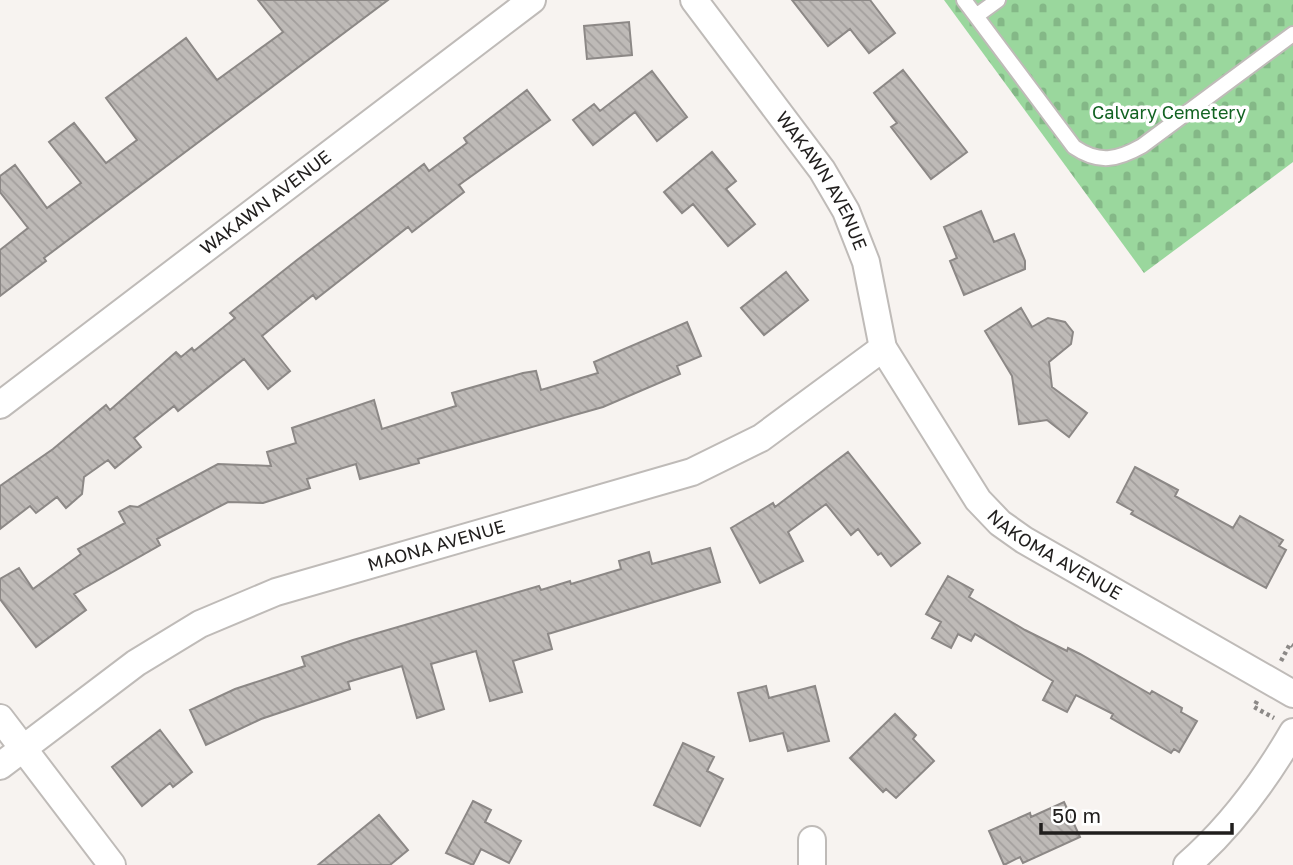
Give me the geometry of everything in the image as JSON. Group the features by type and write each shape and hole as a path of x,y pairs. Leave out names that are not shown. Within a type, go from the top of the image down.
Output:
{"street":[{"name":"WAKAWN AVENUE","path":"0,405 532,0"},
{"name":"WAKAWN AVENUE","path":"694,0 810,152 836,193 869,271 883,348"},
{"name":"NAKOMA AVENUE","path":"883,348 978,500 1000,523 1024,540 1293,694"},
{"name":"MAONA AVENUE","path":"0,766 149,653 229,610 276,592 692,472 761,438 883,348"},
{"path":"0,718 112,865"},
{"path":"1187,865 1244,807 1293,732"}],"lane":[{"path":"964,0 1074,147 1093,158 1104,160 1115,159 1142,146 1293,34"},
{"path":"976,16 998,0"}],"green space":[{"name":"Calvary Cemetery","path":"944,0 1293,0 1293,162 1144,273"}],"building":[{"path":"258,0 388,0 44,258 46,261 0,296 0,250 28,228 0,192 0,176 15,165 47,208 81,183 49,142 74,123 106,163 137,140 106,98 186,38 217,80 283,32"},
{"path":"792,0 870,0 895,33 869,53 850,29 828,46"},
{"path":"629,22 632,55 587,59 584,26"},
{"path":"903,70 967,152 931,179 891,127 897,123 874,93"},
{"path":"652,71 687,117 657,141 635,112 593,145 573,120 594,104 600,111"},
{"path":"527,90 550,120 459,185 464,192 412,232 408,227 316,299 313,295 262,336 290,371 268,389 244,359 178,411 174,406 134,438 141,447 115,468 108,460 84,477 82,494 66,508 57,497 36,513 30,506 0,529 0,486 53,449 106,405 110,410 176,352 181,357 192,348 194,351 235,318 230,313 297,260 424,164 429,171 467,143 464,138"},
{"path":"712,152 736,181 726,189 755,224 728,246 693,204 682,213 664,192"},
{"path":"981,211 994,242 1014,234 1025,261 1025,269 964,295 950,261 957,258 944,227"},
{"path":"786,272 808,300 764,335 741,308"},
{"path":"1021,308 1032,327 1048,318 1065,322 1073,332 1071,344 1049,362 1052,387 1087,413 1069,437 1047,420 1019,424 1012,376 985,331"},
{"path":"687,322 701,356 677,366 680,374 603,407 418,459 419,463 360,479 356,464 307,479 310,488 263,503 228,502 157,539 160,545 74,594 86,610 36,647 0,599 0,579 19,568 33,589 81,554 78,549 125,523 119,512 130,506 138,507 218,464 271,466 267,452 296,443 292,428 374,400 382,429 456,406 452,393 536,371 541,390 598,373 594,362"},
{"path":"848,452 920,543 891,566 881,553 878,555 858,529 851,535 826,504 788,532 803,561 760,583 731,528 773,503 775,507"},
{"path":"1135,467 1178,490 1175,496 1233,528 1240,516 1283,540 1279,546 1286,550 1266,588 1131,514 1133,511 1117,502"},
{"path":"710,548 720,582 548,634 552,649 513,661 522,692 490,701 476,651 431,664 444,709 417,718 402,666 348,682 350,689 261,719 206,745 190,710 235,689 305,666 302,657 353,640 539,586 541,590 570,581 571,584 621,569 619,561 649,552 652,564"},
{"path":"948,576 973,590 969,597 1025,630 1067,651 1068,648 1150,694 1152,691 1182,708 1181,712 1197,721 1179,752 1174,749 1171,753 1111,718 1113,714 1076,695 1067,712 1043,700 1053,681 975,634 971,641 958,634 951,648 932,638 941,622 926,614"},
{"path":"766,686 769,698 815,686 829,741 788,751 783,733 750,741 738,693"},
{"path":"895,714 916,735 913,739 934,761 896,798 886,789 883,792 850,758"},
{"path":"160,730 192,772 173,787 170,783 142,806 112,767"},
{"path":"683,743 714,757 707,771 723,779 700,826 654,805"},
{"path":"473,801 491,810 485,822 521,841 509,863 481,849 473,865 446,853"},
{"path":"1064,802 1080,837 1023,863 1020,857 1004,865 989,831"},
{"path":"379,815 408,850 390,865 318,865"}]}
